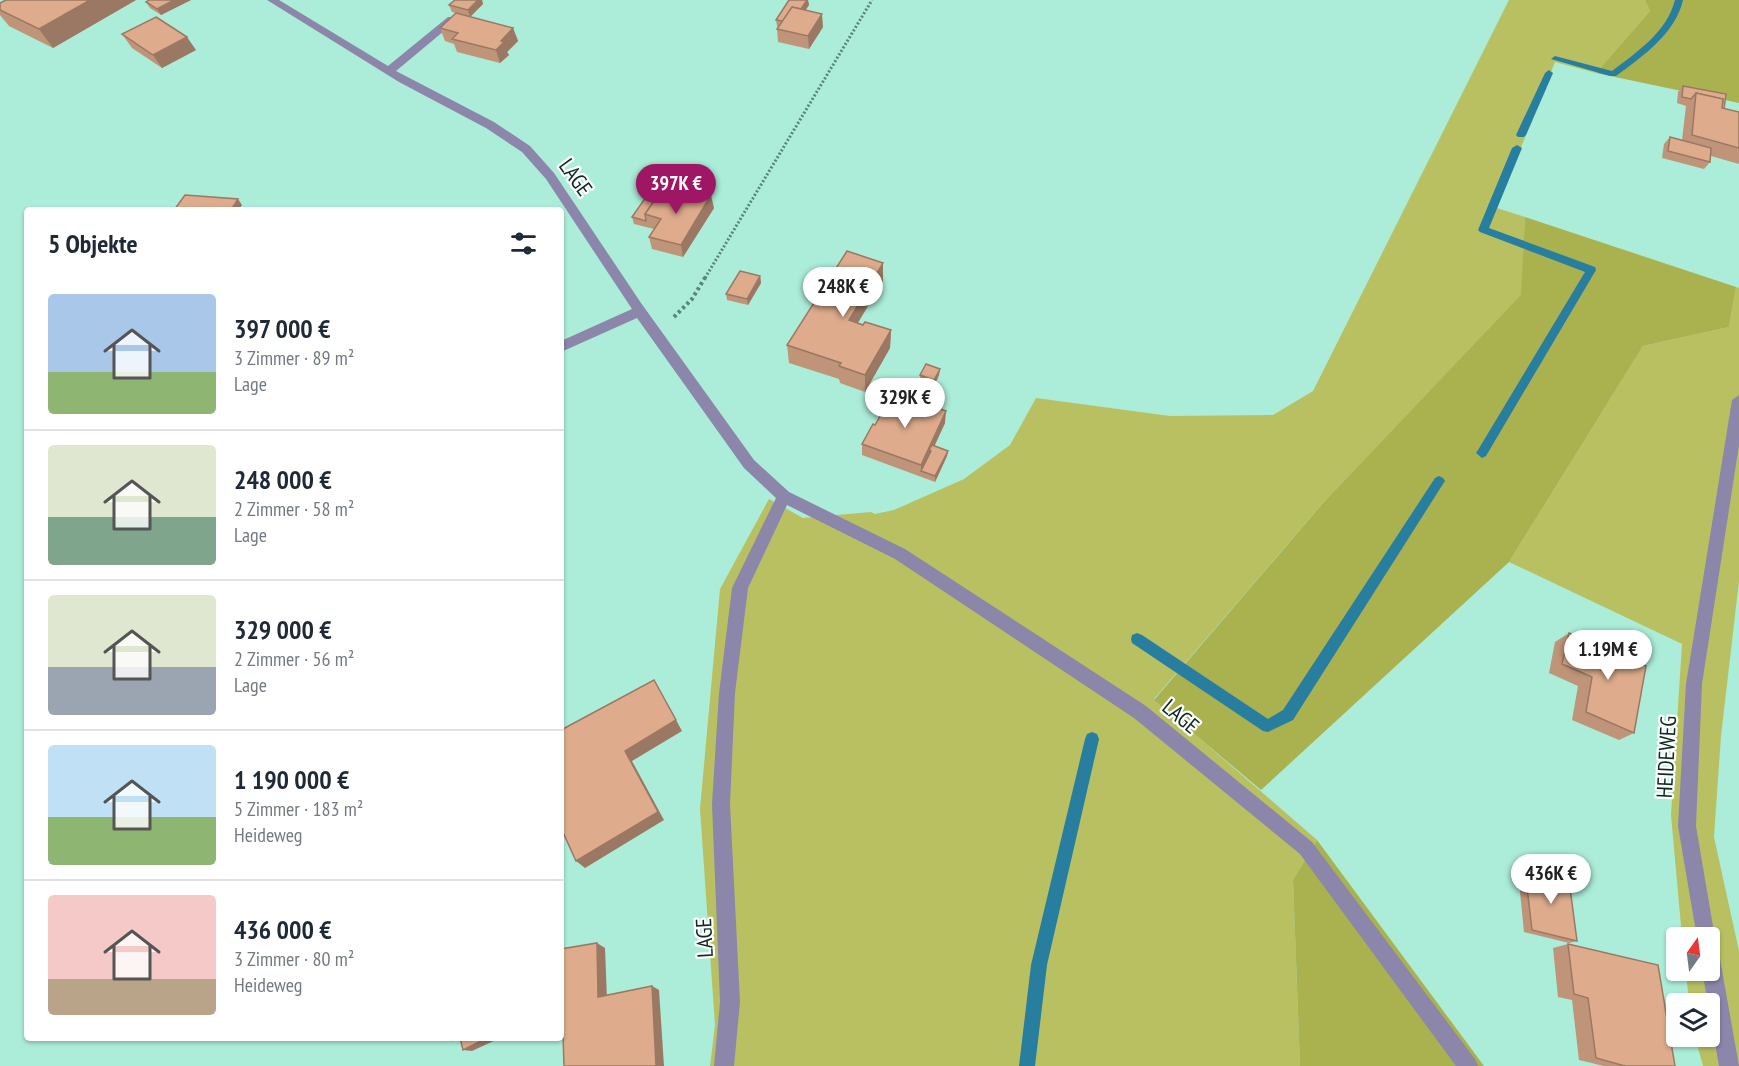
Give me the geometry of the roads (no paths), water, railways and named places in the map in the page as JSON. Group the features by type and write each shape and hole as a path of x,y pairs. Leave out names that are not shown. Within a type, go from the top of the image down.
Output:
{"street":[{"name":"LAGE","path":"272,0 389,71 490,125 526,149 549,176 640,311 748,464 784,496 900,554 1140,712 1306,848 1468,1066"},
{"path":"389,71 452,19"},
{"path":"564,345 640,311"},
{"name":"HEIDEWEG","path":"1704,927 1687,826 1694,684 1739,400"},
{"name":"LAGE","path":"724,1066 730,1002 721,804 727,693 740,588 784,496"},
{"path":"1714,981 1729,1066"}],"waterway":[{"path":"1555,59 1613,74 1663,32 1671,21 1679,0"},
{"path":"1521,135 1549,73"},
{"path":"1482,453 1591,270 1483,230 1517,148"},
{"path":"1137,639 1268,726 1288,715 1439,481"},
{"path":"1027,1066 1039,965 1092,739"}]}
